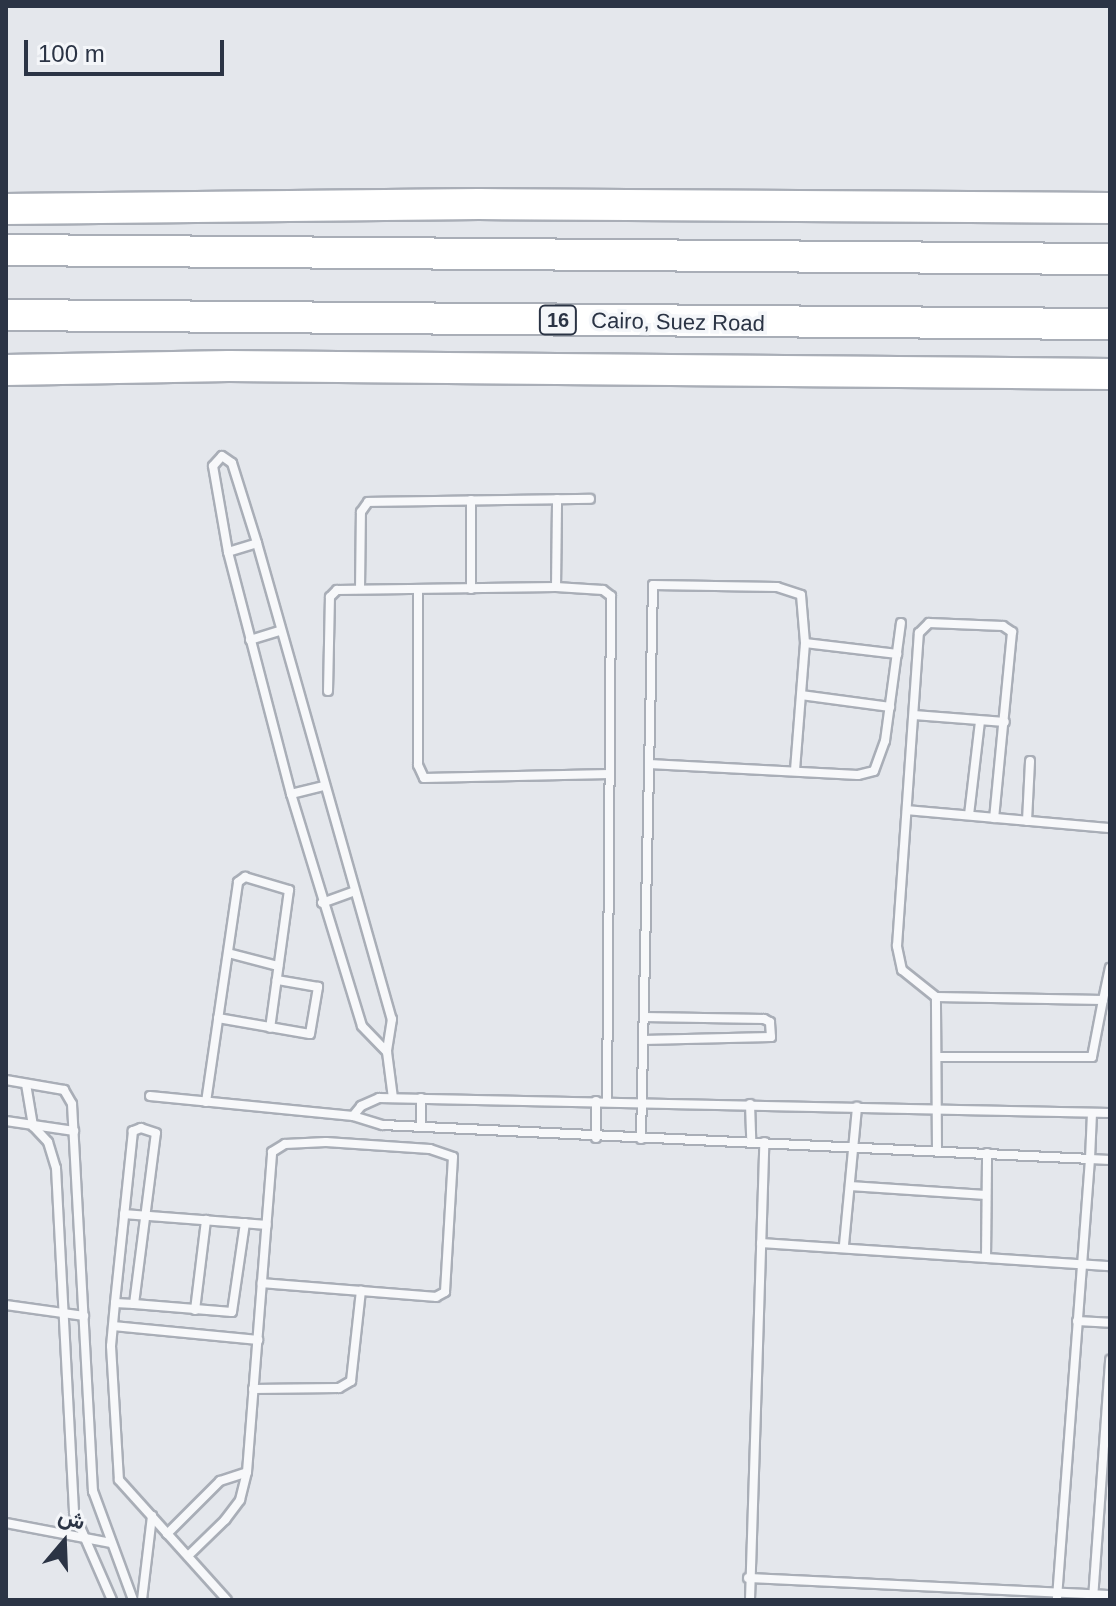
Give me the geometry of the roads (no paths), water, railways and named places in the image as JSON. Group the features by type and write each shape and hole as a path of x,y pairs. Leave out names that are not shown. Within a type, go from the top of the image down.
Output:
{"highway":[{"path":"6,209 479,204 1110,208"},
{"path":"6,250 1110,259"},
{"name":"Cairo, Suez Road","path":"6,315 1110,324"},
{"name":"16","path":"6,370 229,366 1110,374"}],"lane":[{"path":"387,1052 362,1026 291,794 228,552 213,466 222,456 232,463 257,543 322,786 392,1019 387,1052 393,1098"},
{"path":"556,587 557,499"},
{"path":"360,589 364,505 590,499"},
{"path":"471,500 471,589"},
{"path":"228,552 257,543"},
{"path":"641,1139 653,585 788,589 805,604 795,770"},
{"path":"328,691 330,597 337,590 556,587 603,590 612,602 607,1101"},
{"path":"418,589 418,765 424,778 610,774"},
{"path":"649,764 858,775 874,771 882,759 901,623"},
{"path":"994,818 1012,632 1003,626 923,627 897,946 902,970 936,997 1103,1000"},
{"path":"250,640 280,631"},
{"path":"805,643 897,654"},
{"path":"801,695 890,707"},
{"path":"914,715 1005,722"},
{"path":"969,815 980,722"},
{"path":"1027,821 1030,761"},
{"path":"291,794 322,786"},
{"path":"907,810 1110,828"},
{"path":"206,1102 239,880 284,885 289,892 270,1028"},
{"path":"322,903 353,892"},
{"path":"228,953 278,966"},
{"path":"939,1057 1092,1057 1110,968"},
{"path":"218,1018 310,1034 317,986 277,980"},
{"path":"936,997 939,1057 937,1150"},
{"path":"643,1040 766,1040 771,1025 764,1019 644,1017"},
{"path":"6,1080 64,1090 72,1104 93,1491 133,1600"},
{"path":"26,1084 33,1126 48,1142 56,1168 74,1513 112,1600"},
{"path":"150,1096 353,1116 372,1124 596,1138 854,1145 1110,1160"},
{"path":"353,1116 369,1100 393,1098 1110,1113"},
{"path":"421,1098 421,1127"},
{"path":"596,1101 596,1138"},
{"path":"750,1104 751,1142"},
{"path":"844,1245 857,1107"},
{"path":"1057,1598 1092,1113"},
{"path":"6,1121 74,1131"},
{"path":"134,1304 156,1133 141,1128 133,1131 113,1326 119,1480 227,1600"},
{"path":"188,1556 225,1520 240,1500 247,1472 272,1152 278,1147 326,1142 430,1149 453,1157 445,1292 436,1297 262,1283"},
{"path":"750,1600 748,1578 764,1142"},
{"path":"986,1257 987,1153"},
{"path":"850,1186 986,1195"},
{"path":"124,1214 267,1225"},
{"path":"195,1310 206,1220"},
{"path":"115,1303 232,1312 245,1223"},
{"path":"761,1243 844,1245 1110,1266"},
{"path":"253,1389 339,1388 351,1381 361,1291"},
{"path":"6,1305 84,1316"},
{"path":"1077,1321 1110,1323"},
{"path":"113,1326 258,1340"},
{"path":"1094,1598 1110,1360"},
{"path":"167,1534 220,1481 247,1472"},
{"path":"142,1600 152,1516"},
{"path":"6,1523 89,1543 111,1543"},
{"path":"748,1578 1057,1598 1110,1595"}]}
